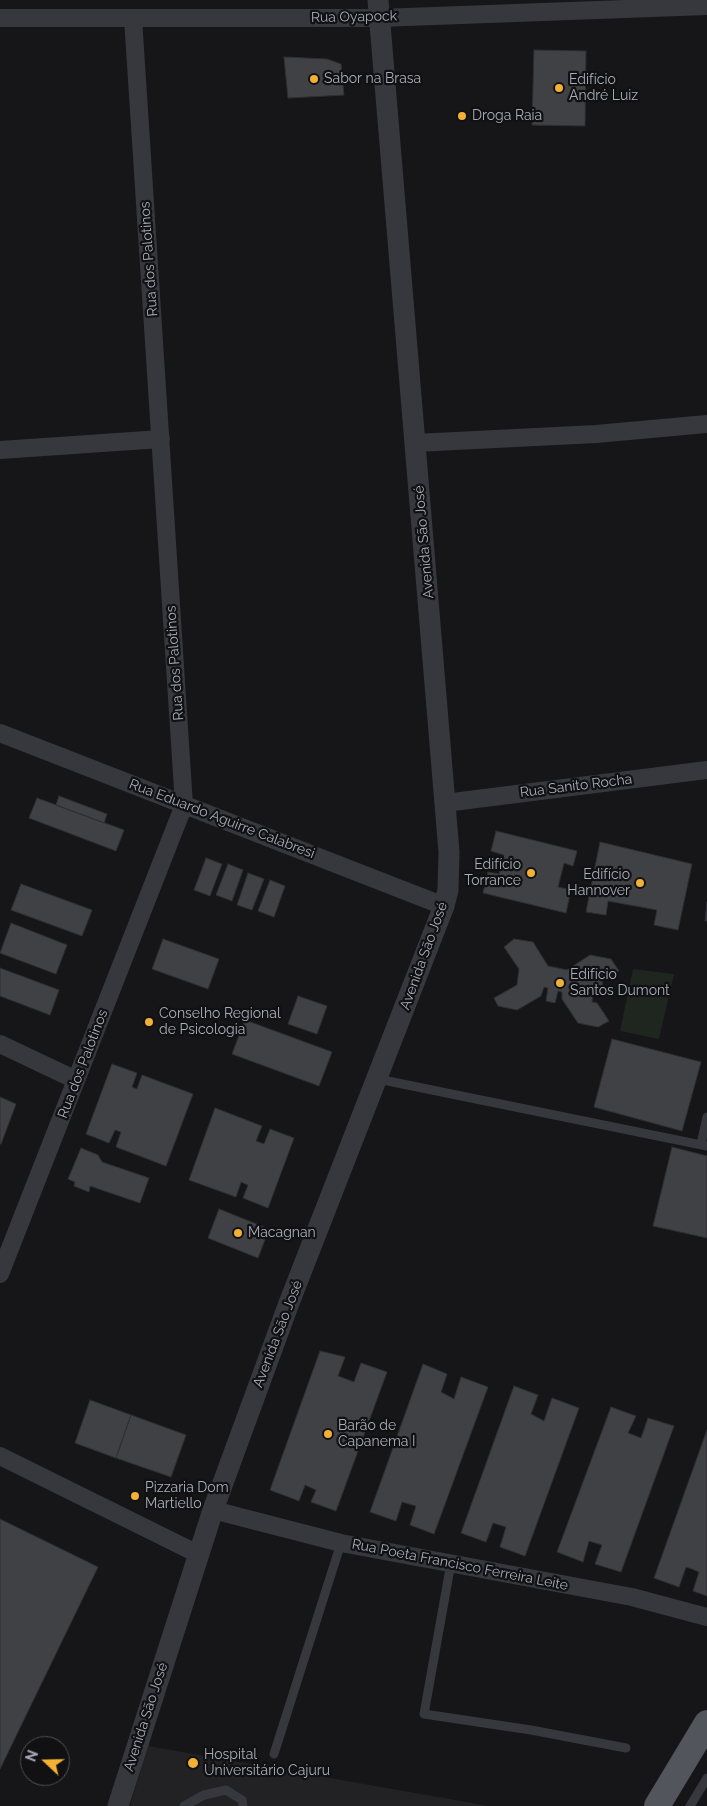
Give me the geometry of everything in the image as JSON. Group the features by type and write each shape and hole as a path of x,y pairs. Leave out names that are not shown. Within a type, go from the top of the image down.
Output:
{"main road":[{"path":"657,1806 707,1723"}],"street":[{"name":"Rua Oyapock","path":"0,18 132,18 378,9 707,6"},
{"name":"Avenida São José","path":"118,1806 213,1510 293,1294 444,906 450,873 378,9"},
{"name":"Rua dos Palotinos","path":"0,1274 184,805 132,18"},
{"path":"415,443 578,436 707,424"},
{"path":"0,450 161,439"},
{"name":"Rua Eduardo Aguirre Calabresi","path":"0,733 444,906"},
{"name":"Rua Sanito Rocha","path":"445,803 707,770"},
{"path":"0,1044 76,1080"},
{"path":"0,1456 198,1554"},
{"name":"Rua Poeta Francisco Ferreira Leite","path":"213,1510 341,1543 632,1597 707,1617"}],"lane":[{"path":"378,1079 704,1145 707,1117"},
{"path":"274,1754 341,1543"},
{"path":"451,1563 424,1714 531,1730 626,1748"},
{"path":"690,1806 707,1778"},
{"path":"184,1806 204,1795 226,1790 242,1800 243,1806"}],"shaded area":[{"path":"633,969 674,974 659,1039 620,1031"},
{"name":"Hospital Universitário Cajuru","path":"148,1746 489,1806 130,1806"}],"building":[{"name":"Edifício André Luiz","path":"534,50 586,51 585,126 532,125"},
{"name":"Sabor na Brasa","path":"284,57 327,59 341,64 344,95 288,98"},
{"path":"59,796 107,814 104,823 56,805"},
{"path":"37,798 124,830 116,851 29,818"},
{"name":"Edifício Torrance","path":"496,831 577,851 573,866 564,863 558,887 571,890 566,913 483,893 488,872 499,874 504,855 491,851"},
{"name":"Edifício Hannover","path":"600,842 692,864 678,930 654,925 657,910 608,901 606,915 586,912"},
{"path":"206,858 222,864 210,896 194,890"},
{"path":"228,864 243,870 232,901 216,895"},
{"path":"248,873 264,879 252,910 237,905"},
{"path":"270,880 285,886 274,917 258,911"},
{"path":"21,884 92,910 82,936 11,910"},
{"path":"707,902 707,921 705,921"},
{"path":"11,923 67,945 56,974 0,953"},
{"path":"163,939 219,959 208,989 152,969"},
{"name":"Edifício Santos Dumont","path":"514,939 533,942 548,966 567,970 590,955 611,959 619,971 602,981 603,988 599,988 598,994 593,995 592,1002 597,1003 609,1021 598,1027 578,1023 562,999 562,992 558,991 555,1003 546,1001 548,988 544,987 541,996 517,1010 498,1006 494,998 517,985 519,969 504,947"},
{"path":"0,968 59,990 50,1015 0,996"},
{"path":"298,996 327,1006 317,1034 288,1024"},
{"path":"245,1020 332,1052 319,1086 232,1054"},
{"path":"612,1039 701,1062 682,1131 594,1107"},
{"path":"112,1064 137,1073 132,1087 137,1089 142,1075 193,1094 166,1166 116,1147 121,1132 115,1130 109,1143 86,1134"},
{"path":"0,1097 16,1104 1,1144 0,1144"},
{"path":"215,1108 262,1126 256,1141 264,1144 270,1129 294,1138 268,1208 243,1198 248,1185 241,1182 236,1197 189,1180"},
{"path":"672,1147 707,1156 707,1238 653,1226"},
{"path":"81,1148 98,1155 102,1162 149,1178 140,1203 90,1186 89,1192 74,1186 75,1182 68,1179"},
{"name":"Macagnan","path":"219,1209 269,1229 258,1258 208,1238"},
{"name":"Barão de Capanema I","path":"320,1351 345,1357 338,1376 354,1382 361,1363 387,1372 336,1511 311,1502 316,1490 305,1485 299,1501 270,1490"},
{"path":"423,1364 447,1374 441,1392 454,1399 461,1377 488,1387 434,1534 410,1525 416,1506 402,1502 396,1521 370,1512"},
{"path":"514,1386 538,1395 531,1414 544,1421 552,1398 579,1408 525,1556 500,1547 506,1527 493,1523 486,1542 461,1533"},
{"path":"90,1400 131,1415 116,1458 75,1443"},
{"path":"611,1407 636,1416 628,1433 641,1438 648,1418 674,1426 621,1572 595,1564 602,1545 589,1541 583,1562 557,1552"},
{"path":"131,1415 186,1435 171,1477 116,1458"},
{"path":"707,1430 707,1596 693,1591 699,1572 692,1569 686,1567 679,1587 654,1578"},
{"path":"0,1519 98,1567 0,1769"}],"place":[{"name":"Sabor na Brasa","path":"314,79"},
{"name":"Edifício André Luiz","path":"559,88"},
{"name":"Droga Raia","path":"462,116"},
{"name":"Edifício Torrance","path":"531,873"},
{"name":"Edifício Hannover","path":"640,883"},
{"name":"Edifício Santos Dumont","path":"560,983"},
{"name":"Conselho Regional de Psicologia","path":"149,1022"},
{"name":"Macagnan","path":"238,1233"},
{"name":"Barão de Capanema I","path":"328,1434"},
{"name":"Pizzaria Dom Martiello","path":"135,1496"},
{"name":"Hospital Universitário Cajuru","path":"193,1763"}]}
